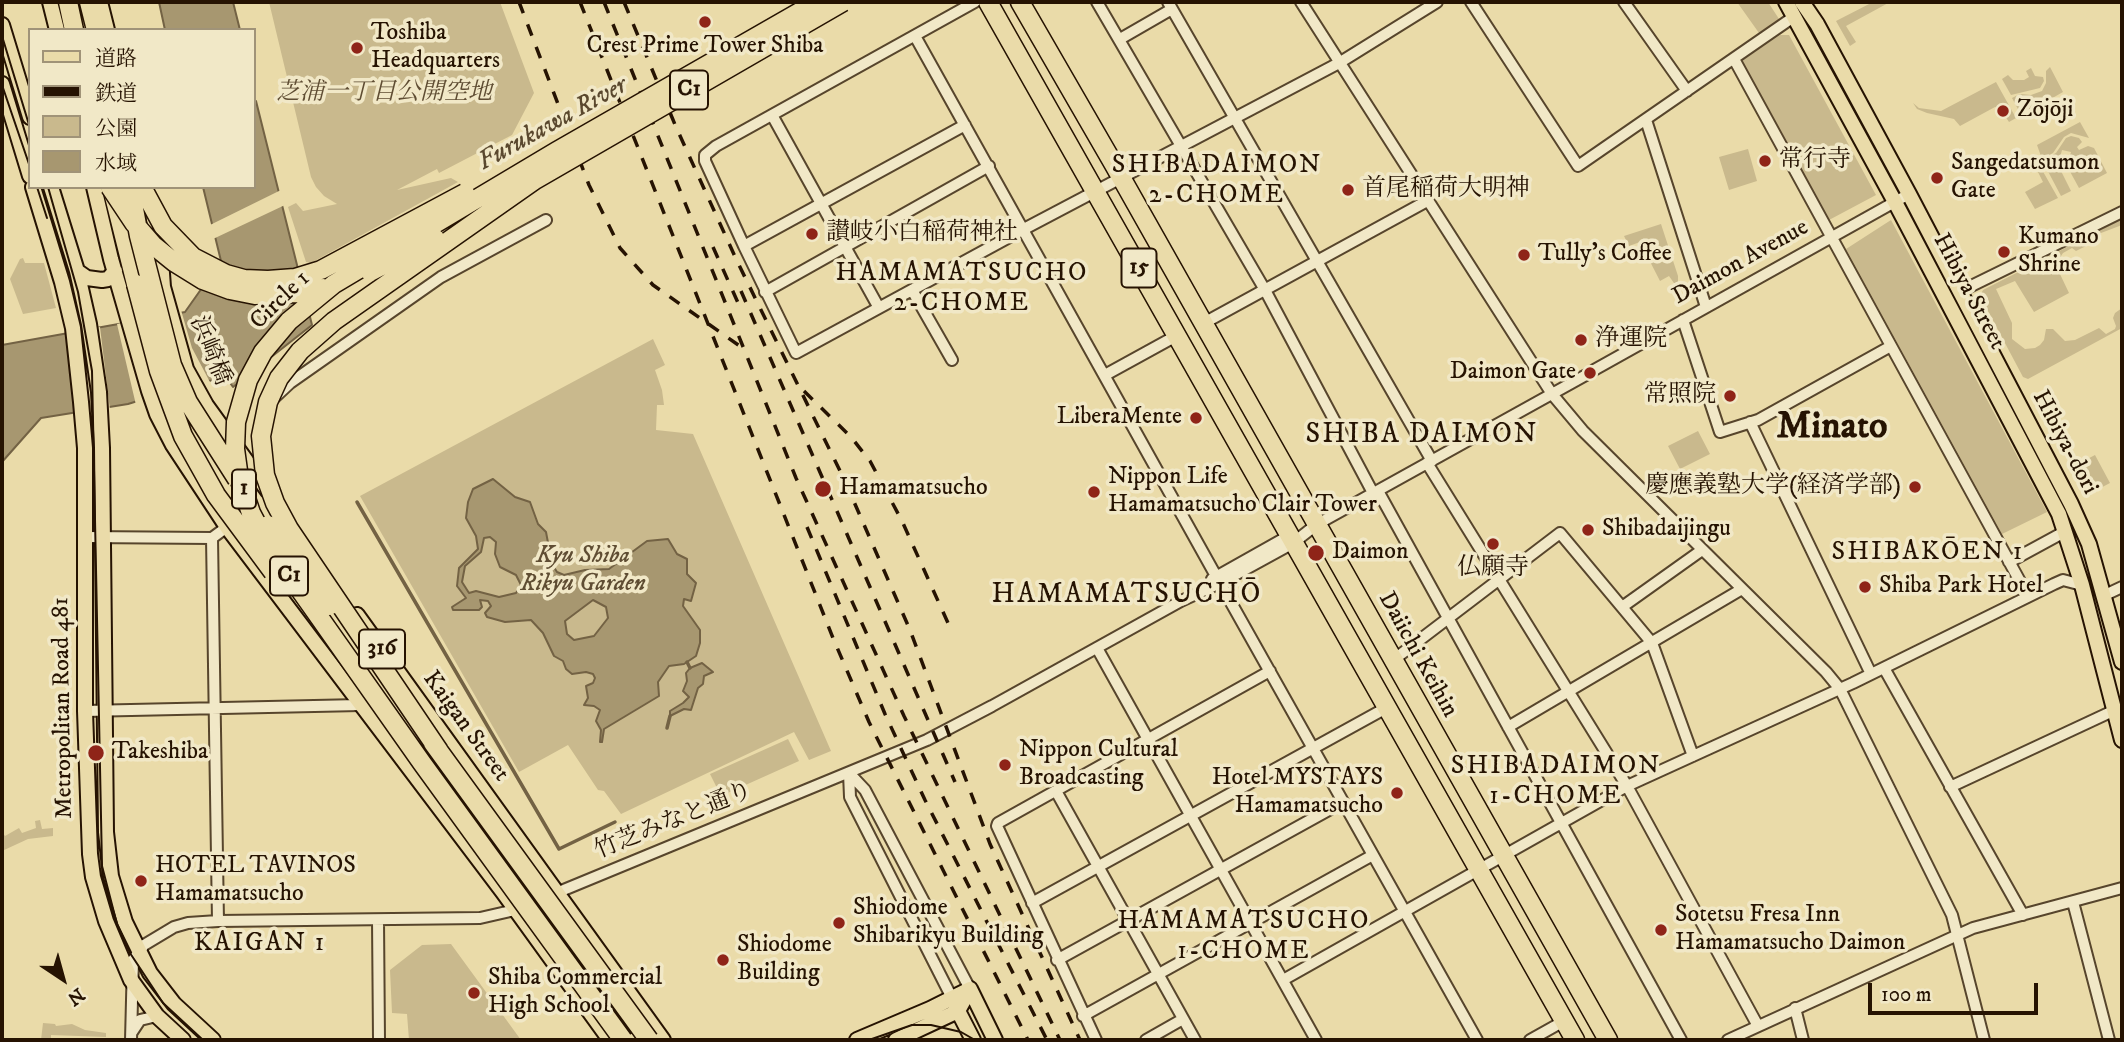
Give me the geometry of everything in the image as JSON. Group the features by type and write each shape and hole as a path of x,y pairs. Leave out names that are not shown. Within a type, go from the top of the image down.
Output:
{"highway":[{"path":"53,2 59,28"},
{"path":"68,2 74,28"},
{"path":"89,2 96,28"},
{"name":"Circle 1","path":"422,763 295,585 259,528 244,496 236,463 235,435 239,408 248,380 263,352 289,321 314,298 360,267 817,2"},
{"name":"C1","path":"535,180 843,2"},
{"name":"15","path":"988,2 1575,1040"},
{"name":"Daiichi Keihin","path":"1020,2 1608,1040"},
{"name":"Circle 1","path":"145,189 155,212 170,235 202,263 244,279 283,280 309,275 335,264 435,207 557,151"},
{"path":"112,189 123,209 143,234 184,270 230,290 268,295 312,291 372,271 418,248 535,180"},
{"name":"Circle 1","path":"439,751 282,516 265,474 261,446 262,426 268,402 279,378 308,342 535,180"},
{"name":"1","path":"112,189 159,371 173,414 193,458 232,517 422,763"},
{"name":"1","path":"131,189 139,236 172,365 188,402 261,516 439,751"},
{"name":"C1","path":"439,751 649,1040"},
{"name":"C1","path":"422,763 623,1040"}],"main road":[{"path":"100,2 106,28"},
{"name":"Hibiya Street","path":"1786,2 2044,483 2066,531 2090,613"},
{"name":"Hibiya Street","path":"1802,2 1909,194 1959,292"},
{"path":"2,25 28,110"},
{"path":"2,83 28,169"},
{"name":"Metropolitan Road 481","path":"34,189 73,328 83,429 85,711 93,877 106,921 131,980 157,1016 183,1040"},
{"path":"52,189 77,271 88,278 102,280 108,279 115,271"},
{"name":"316","path":"94,189 115,271 157,414 192,476 227,527 608,1037"},
{"name":"浜崎橋","path":"145,189 160,246 163,288 170,314 186,369 206,405"},
{"name":"Metropolitan Road 481","path":"77,271 96,362 100,419 108,859 119,908 138,951 167,996 214,1040"},
{"name":"Hibiya-dori","path":"1959,292 2071,504 2089,544 2122,662"},
{"name":"Kaigan Street","path":"206,405 663,1040"},
{"path":"2082,585 2105,595"},
{"path":"2105,595 2095,601 2090,613 2122,740"},
{"name":"316","path":"470,774 485,830 525,884 515,910"},
{"name":"316","path":"556,894 547,920 601,993 608,1037"},
{"path":"896,1040 955,1005 970,989 995,1040"},
{"path":"857,1040 955,1005"},
{"path":"955,1005 973,1040"}],"street":[{"path":"975,2 709,150 705,155 705,161 765,292 796,353 1339,63 1437,2"},
{"path":"1097,2 1265,290 1681,1040"},
{"path":"1301,2 1552,394 1583,431 1840,689 1952,915 1984,1040"},
{"path":"1471,2 1578,166 1795,16"},
{"path":"1624,2 1687,92"},
{"path":"1120,39 1170,5 1318,261 1429,462 1627,786 1758,1026"},
{"path":"915,36 1477,1040"},
{"path":"1734,59 2028,596"},
{"path":"772,115 879,308"},
{"path":"1646,120 1706,307"},
{"path":"744,246 965,125"},
{"path":"765,292 989,166"},
{"name":"Daimon Avenue","path":"1097,648 1909,194"},
{"path":"1203,323 1427,201"},
{"path":"1959,292 2122,212"},
{"path":"85,537 212,538 227,527 250,467 263,411 274,397 441,277 546,220"},
{"path":"912,290 951,360"},
{"path":"1684,320 1720,432 1758,420 1891,346"},
{"path":"1105,376 1176,337"},
{"path":"1750,422 1871,674"},
{"path":"2009,562 2066,531"},
{"path":"1392,661 1560,533 1652,643 1693,756"},
{"path":"131,1036 131,980 133,960 138,951 180,925 218,921 212,538"},
{"path":"1622,607 1702,550"},
{"path":"1283,980 1627,786 1840,689 2063,580 2082,585"},
{"path":"2105,595 2122,587"},
{"path":"1508,727 1742,589"},
{"path":"1097,648 1316,1040"},
{"name":"竹芝みなと通り","path":"218,921 480,918 515,910 849,773 960,723 1097,648"},
{"path":"1884,668 2023,915"},
{"path":"1096,1040 1057,960 997,826 998,823 1270,671"},
{"path":"85,711 360,705"},
{"path":"1032,903 1386,708"},
{"path":"1950,787 2115,710"},
{"path":"849,773 865,790 970,989"},
{"path":"849,773 850,797 955,1005"},
{"path":"1056,790 1195,1040"},
{"path":"1057,960 1343,802"},
{"path":"1083,1016 1373,855"},
{"path":"1732,1039 1956,934 2122,888"},
{"path":"2073,902 2109,1040"},
{"path":"378,920 379,1040"},
{"path":"1795,1009 1803,1040"},
{"path":"131,1036 140,1020 157,1016"},
{"path":"1146,1040 1183,1019"},
{"path":"1530,1040 1564,1021"}],"green space":[{"name":"芝浦一丁目公開空地","path":"269,2 500,2 534,93 512,135 439,173 437,169 397,190 451,178 458,182 311,263 306,262 288,207 296,203 303,211 337,204 324,196 311,177"},
{"path":"1737,2 1768,2 1779,19 1759,33"},
{"path":"1873,2 1890,2 1846,26 1856,42 1850,46 1836,21"},
{"path":"1780,35 1789,35 1876,195 1829,220 1742,63"},
{"path":"2050,67 2063,92 2026,113 2026,108 2020,107 2019,111 2012,98 2042,91 2046,83 2046,71"},
{"path":"2031,68 2035,76 2043,77 2040,88 2011,95 2002,79 2008,75 2013,80 2024,80 2029,77 2026,71"},
{"path":"1996,82 2016,118 2009,122 2001,110 1995,107 1960,126 1954,119 1927,113 1917,109 1913,103 1919,108 1941,111"},
{"path":"2080,122 2089,138 2071,133 2064,137 2053,153 2042,159 2037,145"},
{"path":"2071,136 2082,142 2077,147 2079,150 2088,146 2094,148 2107,173 2079,188 2067,166 2071,152 2062,150 2058,165 2071,191 2061,196 2042,160 2056,153 2066,138"},
{"path":"1748,149 1757,181 1729,190 1719,157"},
{"path":"2041,168 2058,198 2035,209 2025,192 2043,182 2037,170"},
{"path":"2122,219 2122,225 2101,233 2100,239 2076,251 2072,248 2063,253 2061,256 2064,264 2059,272 2069,293 2034,312 2015,281 1996,289 2012,323 2012,339 2025,349 2040,345 2046,329 2053,329 2065,341 2075,340 2099,328 2106,334 2115,329 2113,318 2122,308 2122,328 2028,379 2023,377 1980,296 1983,290"},
{"path":"1891,220 2047,512 2002,534 1846,249"},
{"path":"1661,224 1678,276 1676,286 1669,276 1660,281 1640,242 1629,246 1624,236"},
{"path":"23,258 25,263 44,263 56,308 23,314 10,279"},
{"name":"Kyu Shiba Rikyu Garden","path":"653,339 665,365 655,370 664,405 657,405 656,430 693,434 831,751 809,760 794,732 621,814 604,791 598,790 568,745 519,772 360,496"},
{"path":"1698,431 1710,454 1680,469 1668,446"},
{"path":"2095,455 2110,483 2087,495 2072,467"},
{"path":"788,739 799,761 721,796 710,774"},
{"path":"40,820 42,829 53,828 53,836 28,839 2,851 2,832 5,836 19,828 22,833 36,828 35,821"},
{"path":"451,944 521,1040 409,1040 407,1014 392,1013 390,970 422,945"},
{"path":"43,1023 56,1026 72,1024 85,1030 106,1033 106,1037 51,1035 51,1040 41,1040"}],"water":[{"path":"159,2 233,2 240,28 165,28"},
{"path":"256,101 312,325 233,387 228,380 202,381 128,404 41,418 2,462 2,345 185,312 221,261 203,189 256,189"},
{"path":"493,479 515,497 530,502 538,524 546,532 552,564 557,572 564,575 585,570 609,569 647,541 668,539 677,554 687,559 687,574 696,583 691,601 684,599 683,606 700,630 696,656 684,664 669,666 658,682 659,696 604,729 602,742 601,730 596,721 600,710 584,705 588,698 586,686 593,683 593,674 572,674 566,669 563,661 554,656 543,633 531,620 505,622 487,617 485,613 491,606 488,601 480,600 482,607 479,610 453,610 452,607 466,598 457,586 459,568 478,549 476,536 466,518 473,489","holes":["490,537 496,542 495,554 500,567 516,575 521,585 516,593 499,597 476,591 469,593 462,582 465,566 481,552 484,538","593,600 606,607 608,618 594,636 574,640 567,634 565,621"]},
{"path":"702,663 713,672 704,676 691,710 684,709 670,716 670,711 689,697 683,691 687,681 686,673 690,668"}],"pier":[{"path":"281,190 285,205 213,239 210,225"},
{"path":"181,310 192,348 211,384 136,405 117,324"},
{"path":"100,327 110,410 75,416 65,333"}],"waterway":[{"path":"357,502 559,849 615,822"},
{"path":"687,662 690,668"},
{"path":"667,728 670,716"}],"tram line":[{"path":"2,36 28,121"},
{"path":"2,85 28,161"},
{"path":"38,189 47,218"},
{"path":"49,189 78,292 92,371 102,866 117,924 130,953 163,1003 203,1040"},
{"path":"869,1040 912,1025 931,1025 961,1032 975,1040"}],"railway":[{"path":"519,2 589,185 620,248 653,285 744,349"},
{"path":"580,2 833,638 869,722 1028,1040"},
{"path":"604,2 796,478 904,716 1060,1040"},
{"path":"624,2 676,127 737,261 844,479 910,630 990,844 1080,1040"},
{"path":"713,247 739,305"},
{"path":"741,291 955,782"},
{"path":"804,391 851,437 870,461 902,521 948,623"},
{"path":"807,527 885,714 925,800 1047,1040"}],"place":[{"name":"Crest Prime Tower Shiba","path":"705,22"},
{"name":"Toshiba Headquarters","path":"357,48"},
{"name":"Zōjōji","path":"2003,111"},
{"name":"常行寺","path":"1765,161"},
{"name":"Sangedatsumon Gate","path":"1937,178"},
{"name":"首尾稲荷大明神","path":"1348,190"},
{"name":"讃岐小白稲荷神社","path":"812,234"},
{"name":"Kumano Shrine","path":"2004,252"},
{"name":"Tully's Coffee","path":"1524,255"},
{"name":"浄運院","path":"1581,340"},
{"name":"Daimon Gate","path":"1590,373"},
{"name":"常照院","path":"1730,396"},
{"name":"LiberaMente","path":"1196,418"},
{"name":"慶應義塾大学(経済学部)","path":"1915,487"},
{"name":"Hamamatsucho","path":"823,489"},
{"name":"Nippon Life Hamamatsucho Clair Tower","path":"1094,492"},
{"name":"Shibadaijingu","path":"1588,530"},
{"name":"仏願寺","path":"1493,544"},
{"name":"Daimon","path":"1316,553"},
{"name":"Shiba Park Hotel","path":"1865,587"},
{"name":"Takeshiba","path":"96,753"},
{"name":"Nippon Cultural Broadcasting","path":"1005,765"},
{"name":"Hotel MYSTAYS Hamamatsucho","path":"1397,793"},
{"name":"HOTEL TAVINOS Hamamatsucho","path":"141,881"},
{"name":"Shiodome Shibarikyu Building","path":"839,923"},
{"name":"Sotetsu Fresa Inn Hamamatsucho Daimon","path":"1661,930"},
{"name":"Shiodome Building","path":"723,960"},
{"name":"Shiba Commercial High School","path":"474,993"}],"district":[{"name":"SHIBADAIMON 2-CHOME","path":"1217,182"},
{"name":"HAMAMATSUCHO 2-CHOME","path":"962,290"},
{"name":"Minato","path":"1832,429"},
{"name":"SHIBA DAIMON","path":"1422,436"},
{"name":"SHIBAKŌEN 1","path":"1928,554"},
{"name":"HAMAMATSUCHŌ","path":"1127,596"},
{"name":"SHIBADAIMON 1-CHOME","path":"1556,783"},
{"name":"HAMAMATSUCHO 1-CHOME","path":"1244,938"},
{"name":"KAIGAN 1","path":"260,945"}],"water label":[{"name":"Furukawa River","path":"553,125"}]}
